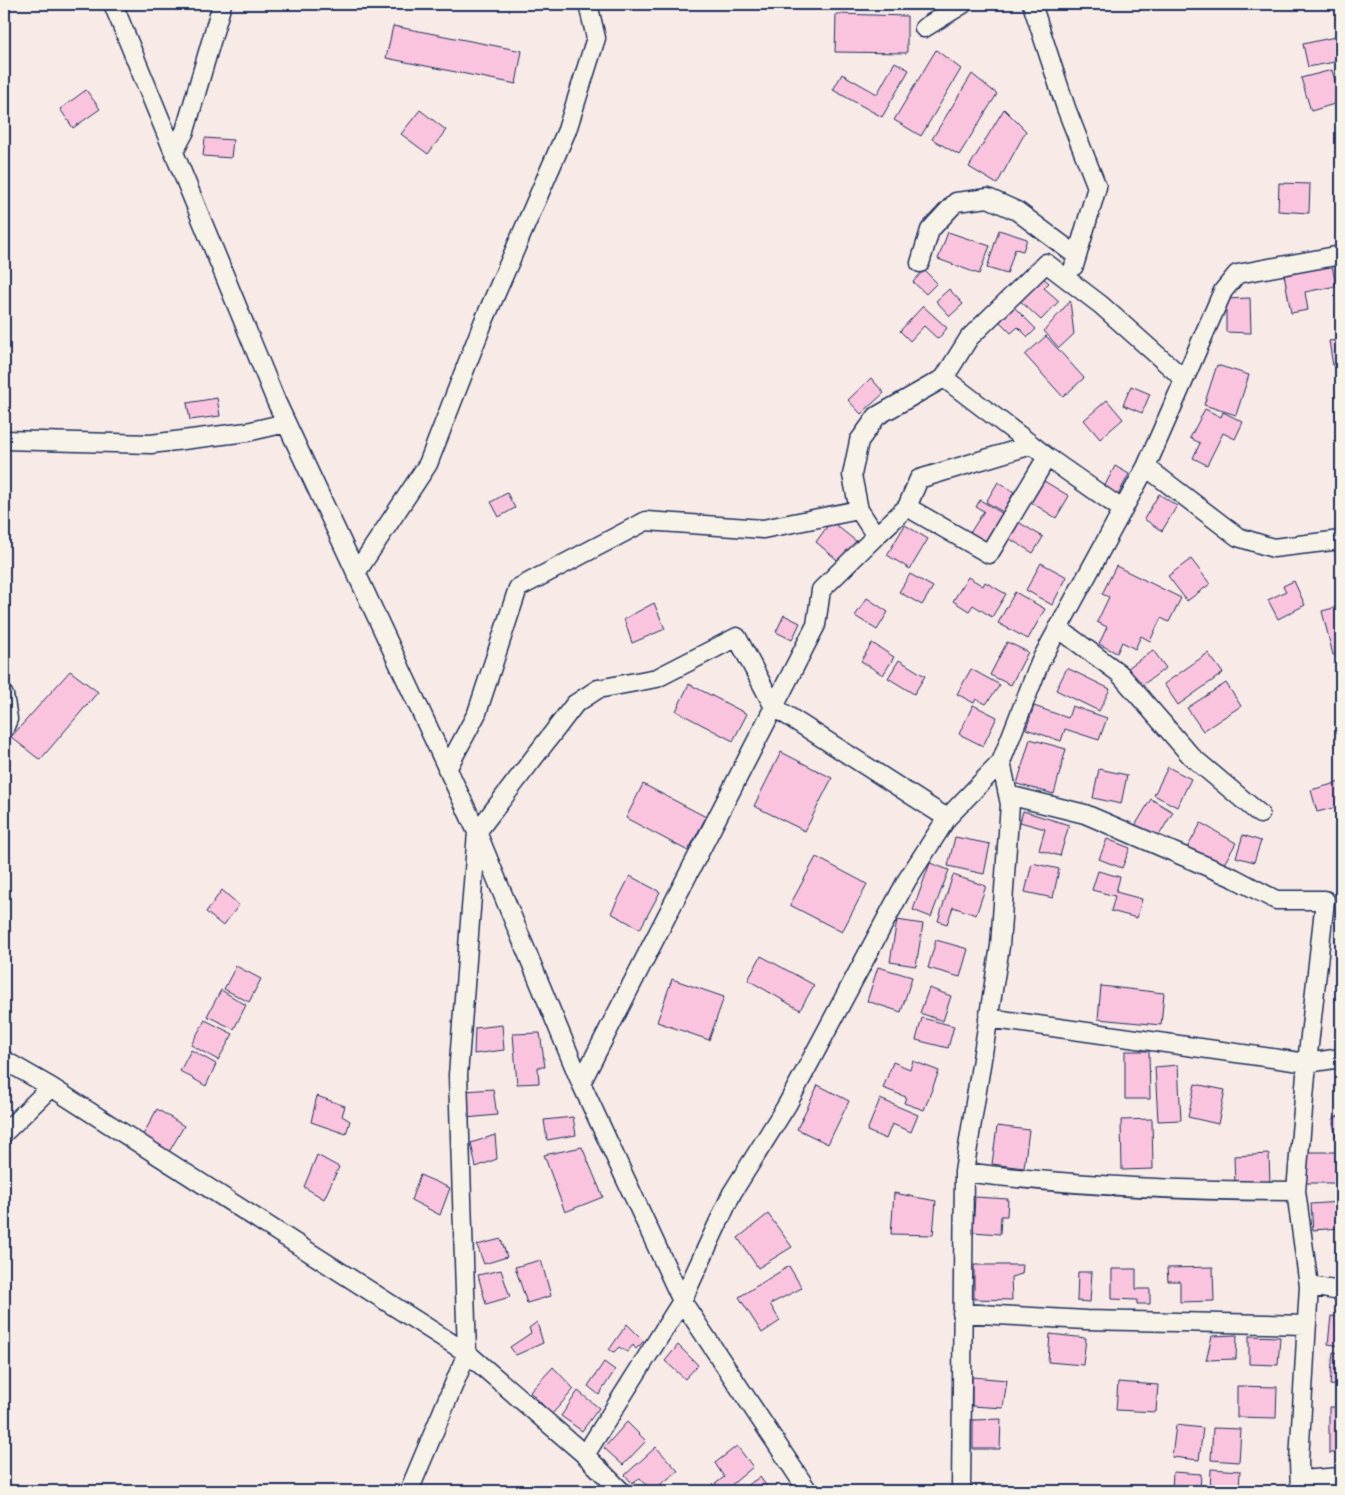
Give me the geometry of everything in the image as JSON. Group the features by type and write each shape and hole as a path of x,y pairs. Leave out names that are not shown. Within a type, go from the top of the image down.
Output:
{"street":[{"path":"113,4 286,423 477,832 581,1083 682,1301 808,1491"},
{"path":"174,152 184,131 222,4"},
{"path":"356,573 428,464 483,323 567,130 596,38 588,4"},
{"path":"924,28 963,4"},
{"path":"1032,4 1066,108 1098,186 1069,280"},
{"path":"920,263 930,230 956,202 988,198 1017,211 1077,256"},
{"path":"585,1455 682,1301 732,1193 787,1105 907,880 947,818 1001,762 1040,662 1146,467 1223,291 1237,274 1341,255"},
{"path":"876,536 859,510 852,474 859,441 877,416 944,378 969,338 1046,262 1101,305 1184,379"},
{"path":"944,378 1032,446 1123,510"},
{"path":"4,440 151,444 247,432 286,423"},
{"path":"581,1083 816,625 821,590 907,507 919,479 1032,446"},
{"path":"907,507 989,554 1047,457"},
{"path":"1146,467 1238,537 1273,548 1341,540"},
{"path":"447,769 477,713 518,588 646,521 763,529 859,510"},
{"path":"1058,628 1119,673 1191,756 1260,814"},
{"path":"409,1491 467,1353 458,1075 477,832 575,704 598,689 657,678 737,637 774,707 947,818"},
{"path":"4,695 8,720 4,729"},
{"path":"961,1491 964,1172 1000,946 1010,804 1001,762"},
{"path":"1008,795 1085,814 1234,878 1276,900 1325,900 1307,1063 1296,1191 1309,1286 1300,1486 1341,1477"},
{"path":"988,1018 1307,1063 1341,1058"},
{"path":"4,1060 467,1353 585,1455 621,1491"},
{"path":"4,1133 51,1088"},
{"path":"964,1172 1054,1183 1227,1191 1296,1191"},
{"path":"1309,1286 1341,1291"},
{"path":"962,1313 1086,1320 1307,1325"}],"building":[{"path":"836,14 907,16 907,53 835,52"},
{"path":"393,26 522,51 516,84 386,58"},
{"path":"1335,37 1340,61 1308,67 1303,44"},
{"path":"936,50 961,69 921,136 894,120"},
{"path":"895,62 909,70 882,117 833,90 842,74 877,94"},
{"path":"1332,70 1341,102 1311,111 1301,78"},
{"path":"972,74 997,94 959,155 932,139"},
{"path":"86,90 100,109 73,128 60,109"},
{"path":"1004,109 1026,131 997,184 969,167"},
{"path":"420,110 446,130 428,154 401,134"},
{"path":"205,138 233,140 231,158 203,156"},
{"path":"1279,183 1310,184 1309,213 1278,211"},
{"path":"999,230 1027,239 1023,251 1015,249 1007,274 987,268"},
{"path":"948,232 990,246 979,274 938,259"},
{"path":"1332,265 1336,286 1305,292 1308,310 1291,313 1284,274"},
{"path":"924,270 937,283 926,294 913,282"},
{"path":"1040,275 1049,283 1044,288 1059,301 1041,320 1018,299"},
{"path":"949,289 963,304 950,316 936,301"},
{"path":"1250,298 1251,333 1226,332 1226,299"},
{"path":"1070,301 1074,334 1059,348 1044,331"},
{"path":"923,306 947,328 938,339 924,326 910,341 900,331"},
{"path":"1013,306 1036,329 1028,337 1018,327 1011,333 998,320"},
{"path":"1341,329 1341,365 1333,366 1329,341 1337,340 1336,330"},
{"path":"1046,336 1084,378 1063,397 1025,355"},
{"path":"1217,365 1249,375 1236,415 1204,405"},
{"path":"871,378 884,393 861,414 848,400"},
{"path":"1131,386 1150,394 1142,413 1123,405"},
{"path":"217,398 220,416 190,420 187,403"},
{"path":"1107,400 1123,419 1100,439 1084,420"},
{"path":"1205,409 1221,417 1223,412 1243,422 1235,439 1223,433 1207,465 1193,458 1200,443 1190,438"},
{"path":"1115,466 1129,474 1117,497 1103,489"},
{"path":"1039,478 1069,496 1056,518 1026,499"},
{"path":"998,482 1014,492 1003,512 986,502"},
{"path":"507,493 515,508 499,517 491,502"},
{"path":"1159,494 1177,506 1162,531 1144,519"},
{"path":"980,500 1005,515 988,544 970,533 984,511 976,507"},
{"path":"1015,520 1043,537 1033,553 1005,536"},
{"path":"831,521 857,542 842,564 816,542"},
{"path":"905,525 928,539 910,569 887,555"},
{"path":"1191,559 1210,584 1187,601 1168,576"},
{"path":"1041,563 1067,577 1052,605 1026,590"},
{"path":"1116,566 1181,598 1169,622 1161,618 1150,641 1141,636 1135,649 1122,642 1117,653 1099,644 1107,627 1097,622 1109,597 1102,594"},
{"path":"910,574 933,587 922,605 899,592"},
{"path":"968,577 983,586 985,582 1006,594 992,617 973,605 969,611 953,601"},
{"path":"1294,581 1305,605 1278,619 1268,600 1286,591 1283,586"},
{"path":"1015,592 1045,609 1028,639 998,623"},
{"path":"867,598 888,612 877,630 855,616"},
{"path":"654,603 665,629 632,643 624,619"},
{"path":"1341,606 1341,653 1333,655 1322,611"},
{"path":"784,615 800,623 792,640 776,632"},
{"path":"1007,642 1028,652 1011,685 990,675"},
{"path":"872,643 894,657 883,675 861,661"},
{"path":"1153,650 1166,668 1141,686 1128,668"},
{"path":"1208,653 1223,673 1178,705 1164,684"},
{"path":"899,660 925,676 914,694 888,678"},
{"path":"1067,668 1110,689 1099,711 1056,690"},
{"path":"971,669 1000,685 986,704 976,699 974,703 957,694"},
{"path":"70,671 98,692 40,760 11,737"},
{"path":"1226,683 1241,706 1203,731 1187,708"},
{"path":"689,684 747,714 733,741 676,711"},
{"path":"973,705 997,717 983,746 959,734"},
{"path":"1034,706 1068,718 1072,706 1107,718 1099,740 1065,729 1061,741 1026,729"},
{"path":"1030,739 1066,749 1054,794 1017,784"},
{"path":"781,752 832,778 805,831 754,806"},
{"path":"1168,767 1191,779 1177,807 1154,795"},
{"path":"1099,769 1127,775 1121,804 1093,798"},
{"path":"1340,782 1341,806 1317,812 1311,790"},
{"path":"643,784 706,817 688,851 626,818"},
{"path":"1151,799 1173,812 1155,842 1133,829"},
{"path":"1023,811 1069,825 1060,856 1039,850 1045,829 1020,822"},
{"path":"1201,823 1236,843 1221,869 1186,850"},
{"path":"1243,835 1261,841 1254,862 1236,857"},
{"path":"955,837 990,844 984,874 948,866"},
{"path":"1107,839 1130,848 1122,868 1099,859"},
{"path":"816,857 867,884 842,932 790,905"},
{"path":"930,863 949,870 931,917 913,910"},
{"path":"1032,863 1059,869 1053,898 1025,892"},
{"path":"1098,871 1120,877 1116,892 1142,899 1137,918 1111,911 1115,896 1092,890"},
{"path":"953,875 986,886 976,915 953,907 947,924 938,921"},
{"path":"630,876 660,892 640,929 611,913"},
{"path":"222,890 239,905 223,926 206,912"},
{"path":"897,920 923,924 916,966 890,962"},
{"path":"936,940 968,949 960,977 928,968"},
{"path":"761,956 814,985 800,1010 748,980"},
{"path":"236,966 261,979 249,1002 224,989"},
{"path":"878,967 912,977 901,1012 867,1001"},
{"path":"672,979 724,997 709,1040 657,1022"},
{"path":"1101,986 1164,993 1161,1025 1098,1019"},
{"path":"929,988 951,996 943,1021 920,1013"},
{"path":"221,990 246,1005 234,1029 207,1016"},
{"path":"922,1018 954,1026 948,1048 916,1040"},
{"path":"205,1020 233,1034 218,1060 191,1045"},
{"path":"502,1025 504,1050 474,1054 475,1028"},
{"path":"540,1033 545,1067 538,1067 539,1083 517,1084 513,1034"},
{"path":"191,1050 216,1064 206,1086 180,1071"},
{"path":"1125,1051 1149,1051 1150,1099 1125,1099"},
{"path":"913,1061 939,1071 924,1110 904,1103 906,1097 883,1088 893,1062 910,1069"},
{"path":"1178,1065 1181,1120 1158,1121 1155,1067"},
{"path":"1195,1084 1225,1090 1218,1124 1188,1117"},
{"path":"818,1085 849,1101 828,1144 797,1129"},
{"path":"493,1089 497,1115 466,1118 465,1091"},
{"path":"317,1096 345,1106 342,1116 350,1121 346,1134 311,1122"},
{"path":"880,1099 918,1115 911,1132 892,1124 886,1139 867,1131"},
{"path":"157,1109 184,1126 169,1152 143,1135"},
{"path":"1341,1115 1341,1135 1336,1137 1332,1119"},
{"path":"573,1117 576,1135 547,1140 544,1120"},
{"path":"1152,1119 1153,1169 1122,1170 1121,1120"},
{"path":"997,1126 1029,1130 1024,1168 992,1164"},
{"path":"495,1135 497,1159 476,1167 471,1143"},
{"path":"582,1147 603,1197 565,1212 544,1155"},
{"path":"1306,1152 1338,1152 1337,1183 1306,1183"},
{"path":"1269,1154 1270,1185 1235,1187 1234,1156"},
{"path":"317,1155 339,1167 324,1199 304,1187"},
{"path":"420,1175 450,1188 440,1215 411,1200"},
{"path":"894,1193 936,1201 933,1235 891,1234"},
{"path":"975,1197 1008,1199 1007,1216 1001,1216 1000,1234 973,1232"},
{"path":"1340,1202 1341,1228 1313,1230 1311,1204"},
{"path":"768,1214 792,1247 758,1268 738,1238"},
{"path":"501,1239 507,1257 484,1264 477,1245"},
{"path":"541,1260 551,1296 527,1303 515,1267"},
{"path":"974,1265 1023,1265 1022,1274 1011,1277 1012,1300 974,1299"},
{"path":"789,1266 802,1288 770,1304 780,1321 762,1333 739,1297"},
{"path":"1213,1267 1214,1301 1180,1302 1180,1281 1168,1281 1167,1268"},
{"path":"1112,1269 1136,1269 1136,1289 1150,1289 1150,1304 1137,1304 1137,1300 1112,1299"},
{"path":"501,1270 510,1297 486,1304 478,1275"},
{"path":"1078,1272 1092,1272 1090,1302 1077,1301"},
{"path":"1331,1316 1341,1317 1341,1346 1328,1344"},
{"path":"537,1322 543,1343 516,1355 510,1347 531,1333 529,1328"},
{"path":"627,1324 644,1341 636,1349 633,1345 627,1352 619,1347 614,1352 609,1350"},
{"path":"1050,1334 1086,1338 1083,1365 1048,1362"},
{"path":"1237,1335 1236,1359 1206,1360 1212,1336"},
{"path":"1249,1336 1280,1337 1278,1365 1249,1364"},
{"path":"678,1345 698,1365 685,1379 665,1361"},
{"path":"1333,1352 1341,1353 1341,1386 1330,1385"},
{"path":"604,1362 615,1370 599,1395 588,1386"},
{"path":"553,1367 574,1389 552,1414 530,1392"},
{"path":"972,1377 1007,1380 1003,1408 972,1406"},
{"path":"1118,1382 1158,1385 1156,1412 1116,1410"},
{"path":"1237,1386 1277,1387 1276,1418 1237,1417"},
{"path":"578,1391 599,1408 582,1431 561,1416"},
{"path":"1329,1407 1341,1407 1341,1453 1329,1453"},
{"path":"1001,1419 1000,1449 973,1449 973,1420"},
{"path":"627,1422 646,1441 623,1465 604,1448"},
{"path":"1176,1425 1203,1428 1199,1460 1172,1457"},
{"path":"1213,1428 1241,1429 1239,1462 1211,1460"},
{"path":"737,1446 753,1467 724,1491 720,1491 714,1485 724,1477 715,1463"},
{"path":"656,1447 678,1471 652,1491 640,1478 632,1483 625,1475"},
{"path":"1211,1469 1240,1471 1239,1491 1210,1491"},
{"path":"1173,1472 1201,1474 1200,1491 1172,1491"},
{"path":"760,1477 770,1491 738,1491"},
{"path":"1341,1483 1341,1491 1325,1491 1324,1486"}]}
